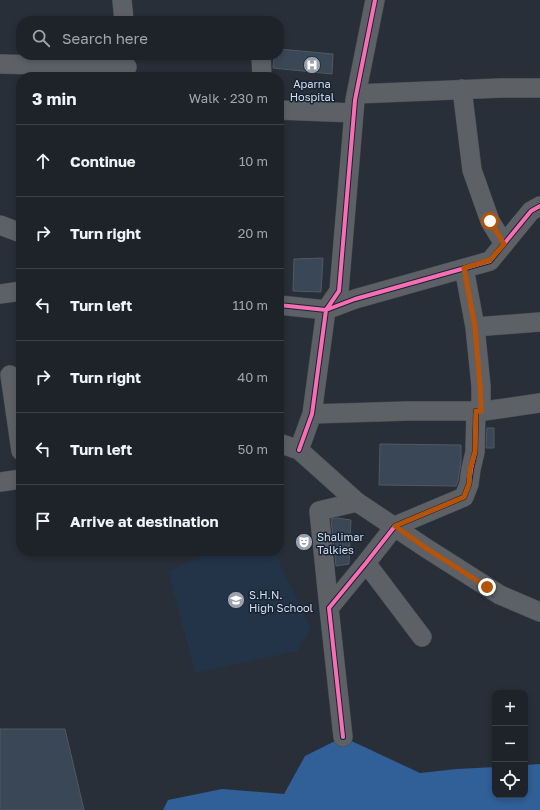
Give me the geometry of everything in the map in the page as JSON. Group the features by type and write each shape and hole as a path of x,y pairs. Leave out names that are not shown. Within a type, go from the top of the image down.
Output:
{"street":[{"path":"122,0 124,16"},
{"path":"299,450 312,414 326,310 339,291 356,94 375,0"},
{"path":"261,60 262,72"},
{"path":"0,64 127,66"},
{"path":"356,94 501,88 540,88"},
{"path":"462,90 472,170 490,221 504,244"},
{"path":"284,110 354,113"},
{"path":"284,306 326,310 355,299 490,260 531,211 540,206"},
{"path":"0,225 16,231"},
{"path":"329,608 395,526 464,497 469,484 470,469 475,452 480,386 475,327 464,268"},
{"path":"0,294 16,292"},
{"path":"475,327 540,322"},
{"path":"10,375 16,416"},
{"path":"312,414 407,411 478,411 540,403"},
{"path":"284,445 299,450 357,502 426,548 500,595 540,612"},
{"path":"0,482 16,479"},
{"path":"343,737 319,512 357,502"},
{"path":"366,563 422,637"}],"shaded area":[{"name":"S.H.N. High School","path":"203,556 276,556 311,629 297,651 195,673 168,571"}],"water":[{"path":"343,737 420,773 492,767 492,798 528,798 528,765 540,764 540,810 163,810 168,800 222,789 284,794 305,756"}],"building":[{"name":"Aparna Hospital","path":"284,49 333,54 332,74 273,68 274,60 284,60"},
{"path":"323,258 321,292 293,291 294,259"},
{"path":"487,428 494,428 494,448 486,448"},
{"path":"380,444 461,445 461,462 456,486 379,485"},
{"path":"337,518 351,520 349,564 336,566 331,519"},
{"path":"0,729 65,729 84,810 0,810"}],"cycle path":[{"path":"299,450 312,414 326,310 339,291 355,100 375,0"},
{"path":"284,306 326,310 355,299 490,261 531,211 540,206"},
{"path":"343,737 329,608 395,526 464,497 469,484 475,452 476,411"}],"place":[{"name":"Aparna Hospital","path":"312,65"},
{"name":"Shalimar Talkies","path":"304,542"},
{"name":"S.H.N. High School","path":"236,600"}],"route":[{"path":"487,587 426,548 395,526 464,497 469,484 470,469 475,452 476,411 481,411 475,327 464,268 490,260 504,244 490,221"}]}
